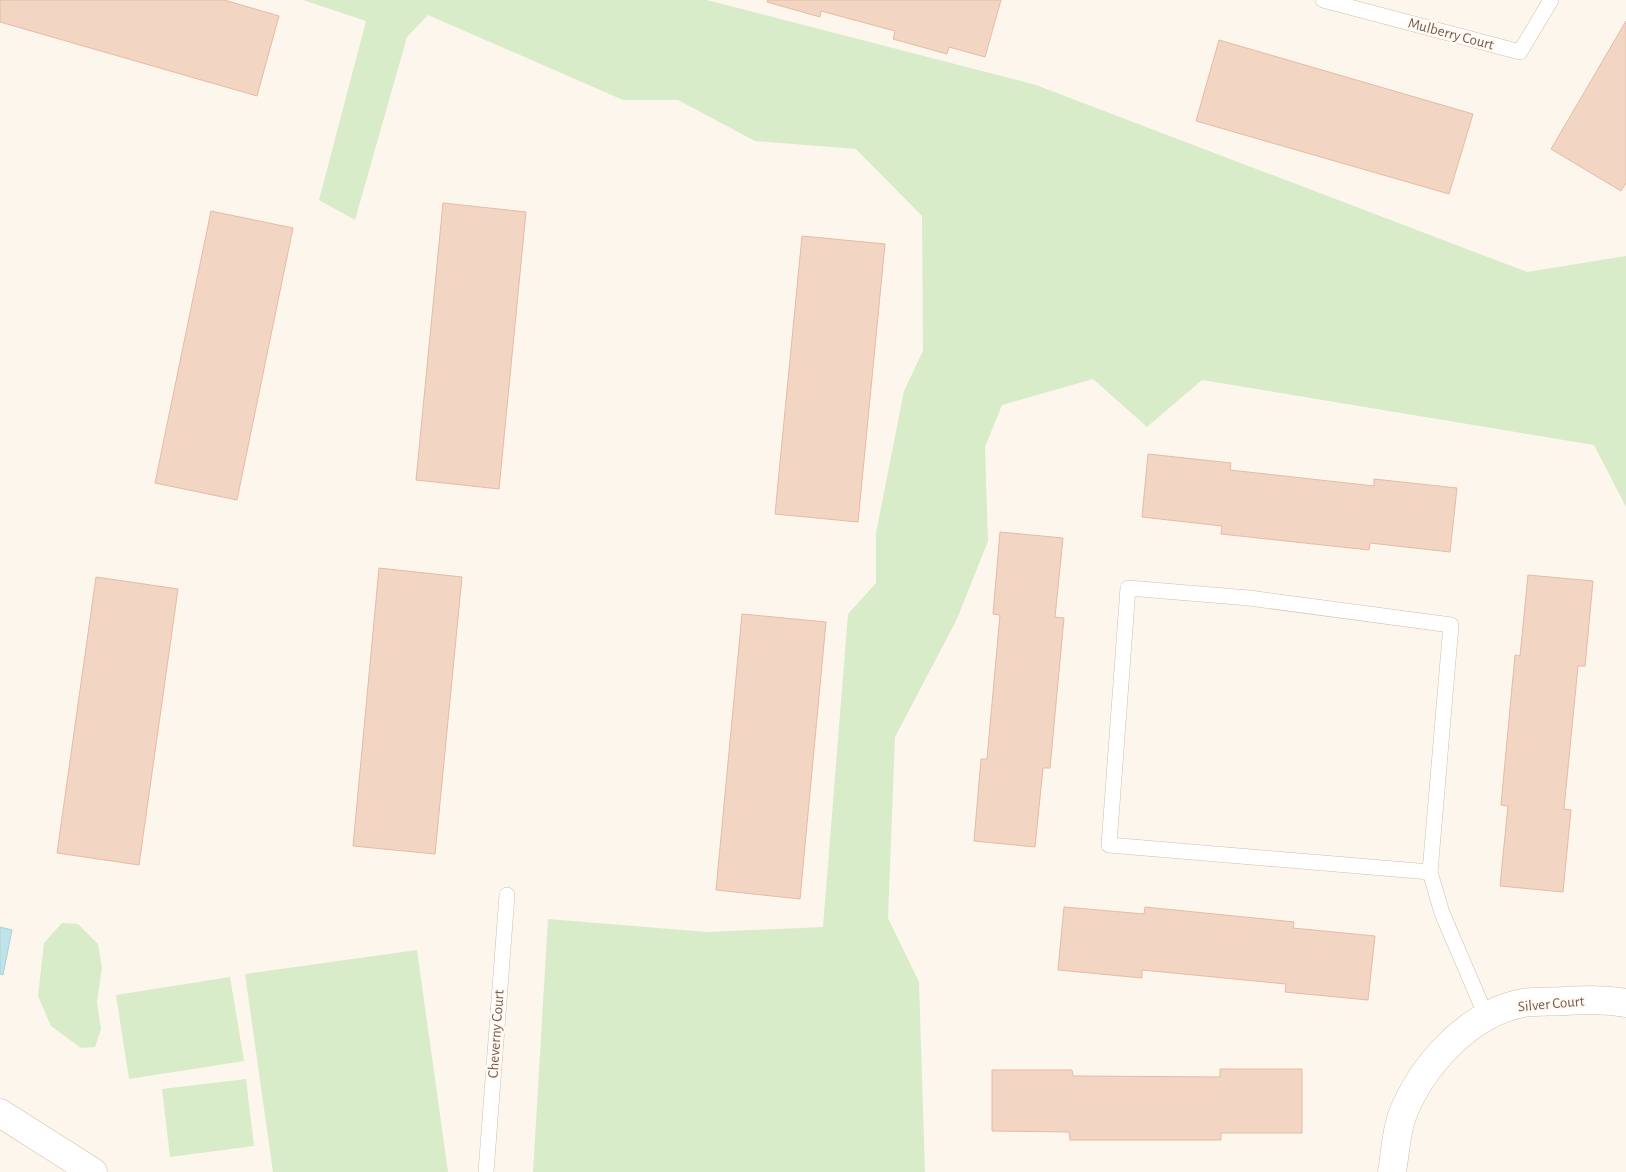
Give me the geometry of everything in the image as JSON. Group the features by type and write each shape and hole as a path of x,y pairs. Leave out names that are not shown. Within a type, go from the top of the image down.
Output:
{"street":[{"name":"Silver Court","path":"1392,1172 1402,1117 1418,1083 1434,1061 1460,1034 1486,1016 1523,1003 1605,999 1626,1003"},
{"path":"0,1112 93,1172"}],"lane":[{"name":"Mulberry Court","path":"1323,0 1520,52 1551,0"},
{"path":"1430,872 1109,845 1128,588 1249,598 1451,625 1430,872 1442,913 1486,1016"},
{"name":"Cheverny Court","path":"486,1172 507,895"}],"green space":[{"path":"303,0 707,0 1036,85 1527,272 1626,256 1626,507 1594,445 1202,380 1147,427 1093,379 1002,405 985,447 988,541 957,619 895,737 888,918 919,982 925,1172 533,1172 548,919 707,932 823,927 848,614 876,583 876,533 904,391 923,351 922,216 856,149 755,141 678,100 623,100 428,15 407,37 355,220 319,200 366,21"},
{"path":"62,923 78,924 98,944 102,968 97,1002 101,1029 95,1047 81,1048 51,1026 38,996 44,943"},
{"path":"417,950 448,1172 273,1172 245,974"},
{"path":"230,977 244,1061 129,1079 116,995"},
{"path":"246,1079 254,1146 170,1157 162,1089"}],"water":[{"path":"0,927 12,930 3,975 0,974"}],"building":[{"path":"0,0 224,0 279,16 257,96 0,22"},
{"path":"768,0 1001,0 985,57 949,47 947,54 893,39 895,31 821,11 820,17 767,2"},
{"path":"1626,21 1626,183 1621,191 1551,149"},
{"path":"1219,40 1473,114 1449,194 1196,121"},
{"path":"443,203 526,212 499,489 416,480"},
{"path":"211,211 293,228 237,500 155,483"},
{"path":"802,236 885,244 858,522 775,514"},
{"path":"1148,454 1231,463 1230,470 1374,486 1374,479 1457,488 1450,552 1370,543 1369,550 1221,534 1222,526 1142,517"},
{"path":"1000,532 1063,538 1055,617 1064,618 1050,768 1043,768 1035,847 974,841 981,759 987,759 1000,615 993,614"},
{"path":"379,568 462,577 435,854 353,846"},
{"path":"1528,575 1593,581 1585,666 1578,666 1564,809 1571,810 1563,892 1500,886 1508,806 1501,805 1515,655 1520,656"},
{"path":"96,577 178,589 139,865 57,853"},
{"path":"742,614 826,622 800,899 716,890"},
{"path":"1064,907 1144,914 1145,907 1294,922 1293,928 1375,936 1368,1000 1285,992 1286,984 1142,970 1142,978 1058,970"},
{"path":"1220,1069 1302,1069 1302,1133 1221,1133 1221,1140 1070,1140 1069,1132 992,1131 992,1070 1072,1070 1073,1076 1220,1077"}]}
